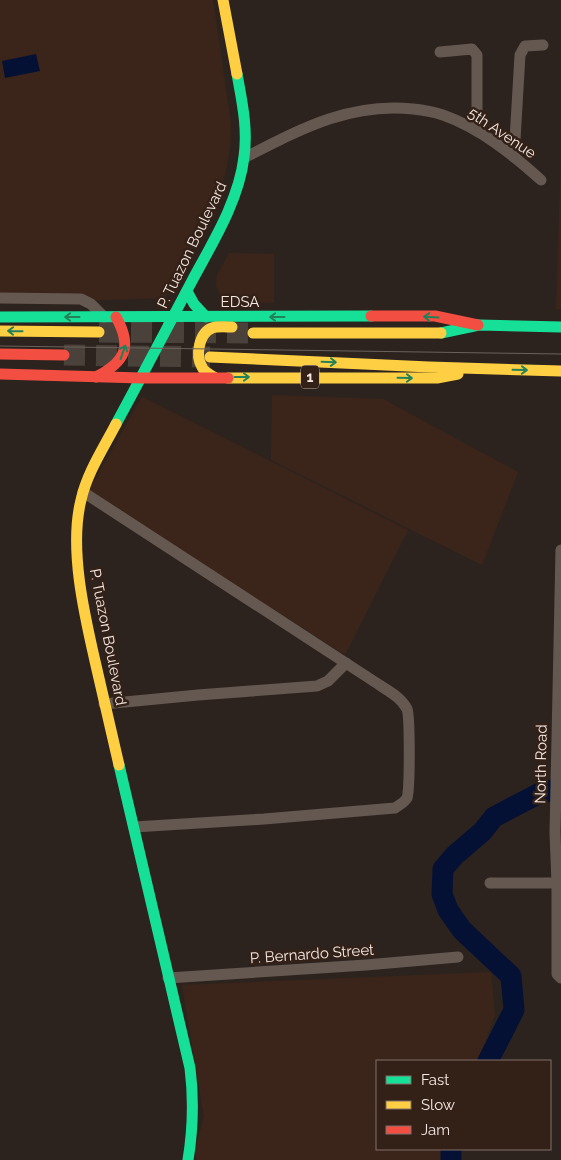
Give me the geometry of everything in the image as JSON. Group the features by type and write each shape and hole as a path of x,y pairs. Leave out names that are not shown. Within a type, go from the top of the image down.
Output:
{"main road":[{"name":"P. Tuazon Boulevard","path":"188,1160 194,1113 193,1083 84,612 78,556 79,507 86,483 174,317 231,202 240,177 244,158 245,118 223,0"},
{"path":"187,291 194,304 206,317"},
{"name":"EDSA","path":"0,317 435,316 479,325 561,327"},
{"path":"96,377 114,368 124,354 126,337 124,329 116,317"},
{"path":"214,377 202,369 199,360 199,351 206,334 213,328 238,326 253,317"},
{"name":"EDSA","path":"253,333 436,334 479,325"},
{"path":"0,331 99,332"},
{"path":"0,354 64,355"},
{"name":"1","path":"210,357 437,366 478,370 561,371"},
{"name":"1","path":"0,374 141,378 437,378 478,370"}],"street":[{"path":"514,157 520,55 525,46 544,45"},
{"path":"440,52 472,49 477,55 477,131"},
{"name":"5th Avenue","path":"244,158 298,130 338,115 360,110 394,108 442,114 477,131 514,157 542,180"},
{"path":"0,298 82,299 91,304 104,317"},
{"path":"83,492 378,684 401,700 408,710 408,796 395,808 134,827"},
{"name":"North Road","path":"561,550 555,833 559,883 557,974 561,978"},
{"path":"104,704 317,686 328,681 346,663"},
{"path":"490,883 559,883"},
{"name":"P. Bernardo Street","path":"168,978 366,966 458,957"}],"shaded area":[{"path":"0,0 213,0 231,124 230,148 225,175 220,189 196,240 165,298 42,302 0,301"},
{"path":"561,155 561,309 556,309"},
{"path":"229,253 274,254 274,303 223,301 216,286 217,275"},
{"path":"272,395 383,399 518,472 482,565 271,460"},
{"path":"142,397 408,530 345,655 88,492"},
{"path":"491,972 495,1015 478,1060 376,1060 376,1150 447,1150 444,1160 197,1160 194,1152 204,1117 182,985"}],"water":[{"path":"36,54 40,71 5,78 2,61"}],"waterway":[{"path":"489,1060 514,1010 511,976 462,930 448,910 442,894 443,869 455,855 482,832 494,817 538,794 561,788"},
{"path":"451,1150 451,1160"}],"tunnel":[{"path":"99,332 253,333"},
{"path":"64,355 210,357"}],"tram line":[{"path":"0,346 561,354"}],"traffic: fast":[{"path":"116,424 217,235 237,189 245,146 244,115 237,74"},
{"path":"187,291 194,304 206,317"},
{"path":"0,317 371,316"},
{"path":"441,333 479,325 561,327"},
{"path":"119,765 190,1068 192,1114 188,1160"}],"traffic: slow":[{"path":"223,0 237,74"},
{"path":"214,377 204,370 200,362 201,340 212,328 232,327"},
{"path":"0,331 99,332"},
{"path":"253,333 441,333"},
{"path":"210,357 561,371"},
{"path":"228,378 437,378 458,374"},
{"path":"116,424 87,480 81,500 78,519 77,559 79,580 91,642 119,765"}],"traffic: jam":[{"path":"371,316 435,316 478,325"},
{"path":"96,377 114,366 123,353 124,337 116,317"},
{"path":"0,354 64,355"},
{"path":"0,374 141,378 228,378"}]}
